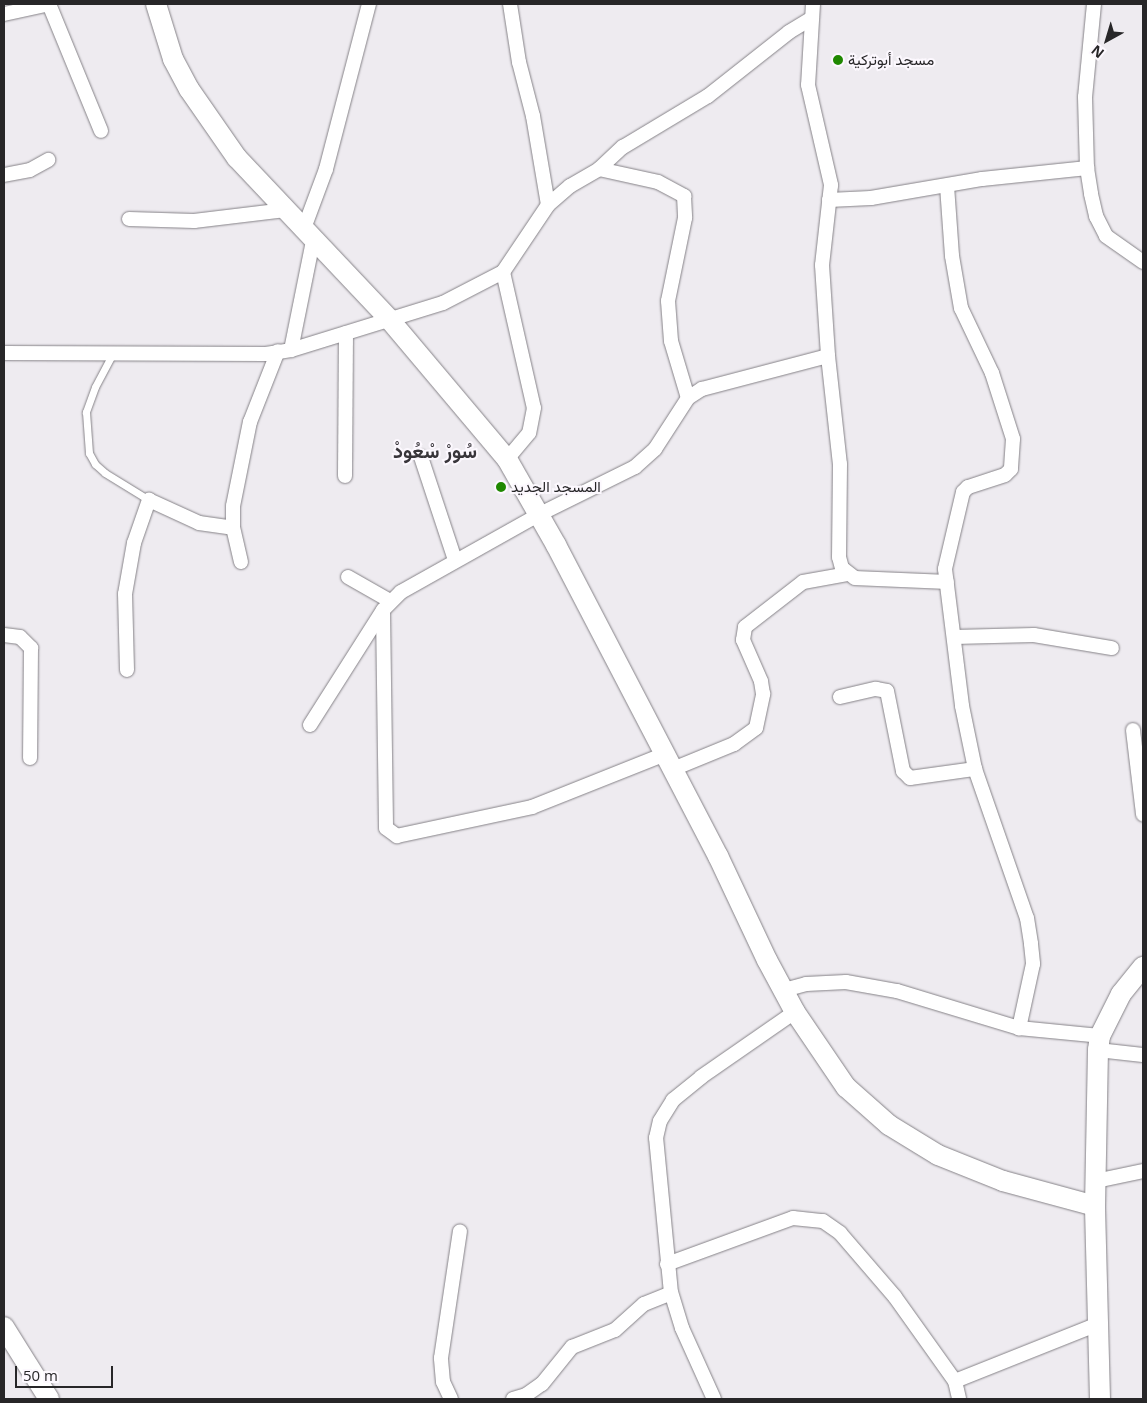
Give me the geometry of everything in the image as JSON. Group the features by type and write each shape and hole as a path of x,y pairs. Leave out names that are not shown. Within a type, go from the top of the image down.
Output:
{"street":[{"path":"4,14 49,4 101,131"},
{"path":"156,4 173,59 189,89 237,158 308,236 390,319 507,459 540,514 669,762 784,990 796,1012 846,1087 862,1104 902,1134 972,1171 1095,1206"},
{"path":"242,562 233,528 233,506 250,422 284,350 308,236 369,4"},
{"path":"510,4 519,62 534,116 548,205"},
{"path":"1094,4 1086,98 1087,168 1096,216 1106,236 1143,262"},
{"path":"4,353 202,355 284,350 444,303 502,272 548,205 570,186 599,169 623,147 708,96 789,32 812,11"},
{"path":"812,11 808,85 828,163 829,200 822,266 828,356 840,464 839,557 842,568 855,578 947,582"},
{"path":"4,175 30,170 48,160"},
{"path":"829,200 871,198 1087,168"},
{"path":"599,169 658,182 684,196 685,218 668,301 671,341 688,398"},
{"path":"947,186 952,256 961,308 1005,407 1013,439 1014,460 1005,475 968,487 963,492 945,570 962,706 975,769 1027,918 1033,964 1019,1028"},
{"path":"129,219 194,221 285,210"},
{"path":"502,272 534,408 529,433 507,459"},
{"path":"345,476 346,333"},
{"path":"310,725 387,606 455,560 540,514 635,467 647,458 677,420 688,398 702,389 828,356"},
{"path":"421,457 455,560"},
{"path":"127,670 125,594 134,543 149,500 199,523 233,528"},
{"path":"387,606 386,828 397,836 532,807 669,762 734,744 756,728 763,694 761,681 743,640 745,627 803,582 848,574"},
{"path":"348,577 387,606"},
{"path":"4,635 20,637 32,648 30,758"},
{"path":"954,637 1034,635 1112,648"},
{"path":"840,697 876,689 887,691 903,771 910,778 975,769"},
{"path":"1133,730 1143,814"},
{"path":"1100,1399 1095,1206 1099,1043 1121,994 1143,967"},
{"path":"784,990 823,981 846,982 896,991 1019,1028 1099,1043 1143,1055"},
{"path":"714,1399 682,1328 671,1293 656,1138 666,1108 701,1077 796,1012"},
{"path":"1096,1181 1143,1171"},
{"path":"667,1264 793,1218 823,1221 840,1233 870,1266 954,1381 960,1399"},
{"path":"451,1399 444,1382 441,1358 460,1231"},
{"path":"513,1399 526,1395 542,1384 572,1347 615,1330 644,1304 671,1293"},
{"path":"954,1381 1098,1324"},
{"path":"4,1328 49,1399"}],"lane":[{"path":"114,353 95,387 86,412 89,453 95,464 105,473 149,500"}],"place":[{"name":"مسجد أبوتركية","path":"838,60"},
{"name":"المسجد الجديد","path":"501,487"}],"district":[{"name":"سُورْ سْعُودْ","path":"435,450"}]}
